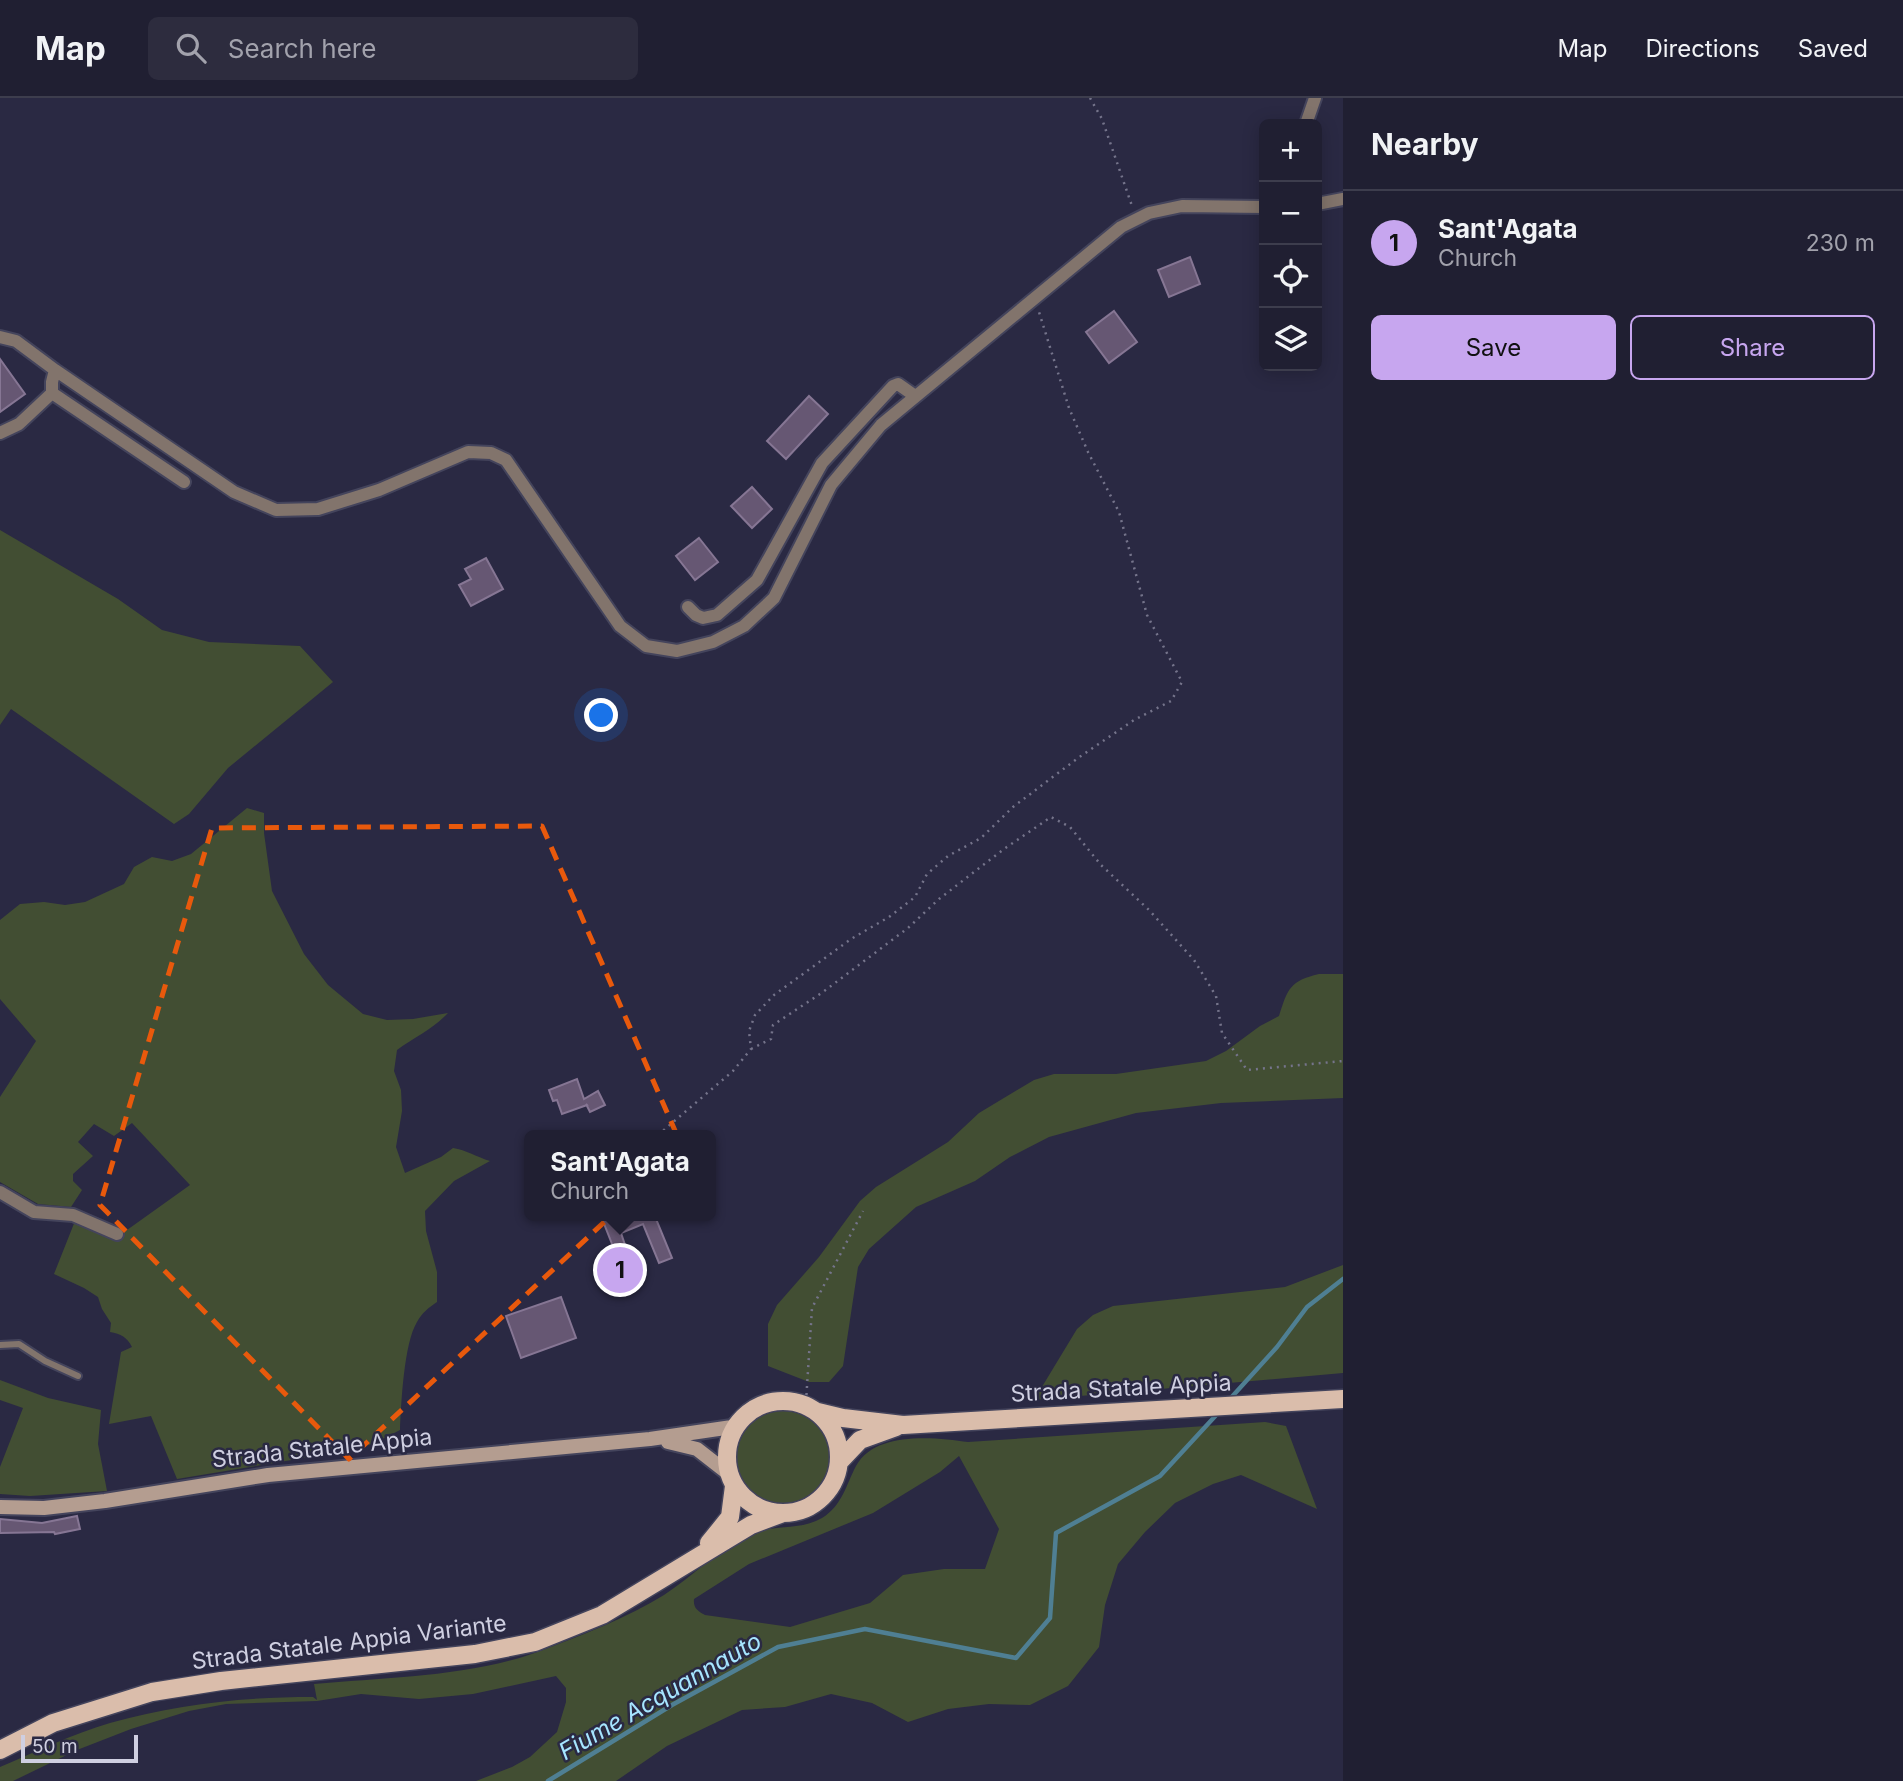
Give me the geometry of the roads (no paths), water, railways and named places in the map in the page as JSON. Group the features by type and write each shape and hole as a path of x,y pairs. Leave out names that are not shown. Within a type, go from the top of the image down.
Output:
{"main road":[{"name":"Strada Statale Appia","path":"738,1422 749,1412 769,1402 792,1401 843,1418 903,1425 1343,1399"},
{"path":"812,1409 835,1434 839,1461"},
{"path":"731,1480 727,1447 738,1422"},
{"name":"Strada Statale Appia","path":"731,1480 747,1501 764,1510 783,1513 800,1511 827,1492 836,1477 839,1461 860,1440 903,1425"},
{"name":"Strada Statale Appia Variante","path":"694,1557 730,1517 731,1480"},
{"name":"Strada Statale Appia Variante","path":"0,1750 53,1723 152,1692 221,1681 448,1658 535,1642 602,1615 694,1557 751,1525 783,1513"}],"street":[{"path":"1308,119 1315,98"},
{"path":"1322,203 1343,199"},
{"path":"0,337 16,341 234,492 276,510 318,509 379,490 468,452 491,453 506,460 620,626 646,646 677,651 713,642 744,626 774,598 831,485 881,425 1121,227 1149,213 1182,206 1259,207"},
{"path":"52,393 51,382 55,370"},
{"path":"688,607 703,618 717,615 757,580 822,463 892,386 898,384 915,396"},
{"path":"0,433 19,424 52,393"},
{"path":"52,393 184,482"},
{"path":"0,1192 34,1212 73,1215 117,1234"},
{"name":"Strada Statale Appia","path":"0,1507 44,1508 268,1475 650,1439 732,1427 738,1422"},
{"name":"Strada Statale Appia","path":"650,1439 697,1449 731,1480"}],"lane":[{"path":"0,1345 19,1344 45,1362 78,1376"}],"waterway":[{"name":"Fiume Acquannauto","path":"1229,1400 1277,1347 1307,1307 1343,1279"},
{"name":"Fiume Acquannauto","path":"548,1781 672,1705 778,1647 865,1629 1016,1658 1050,1618 1056,1533 1160,1476 1219,1412"}],"place":[{"name":"Sant'Agata","path":"620,1270"}]}
